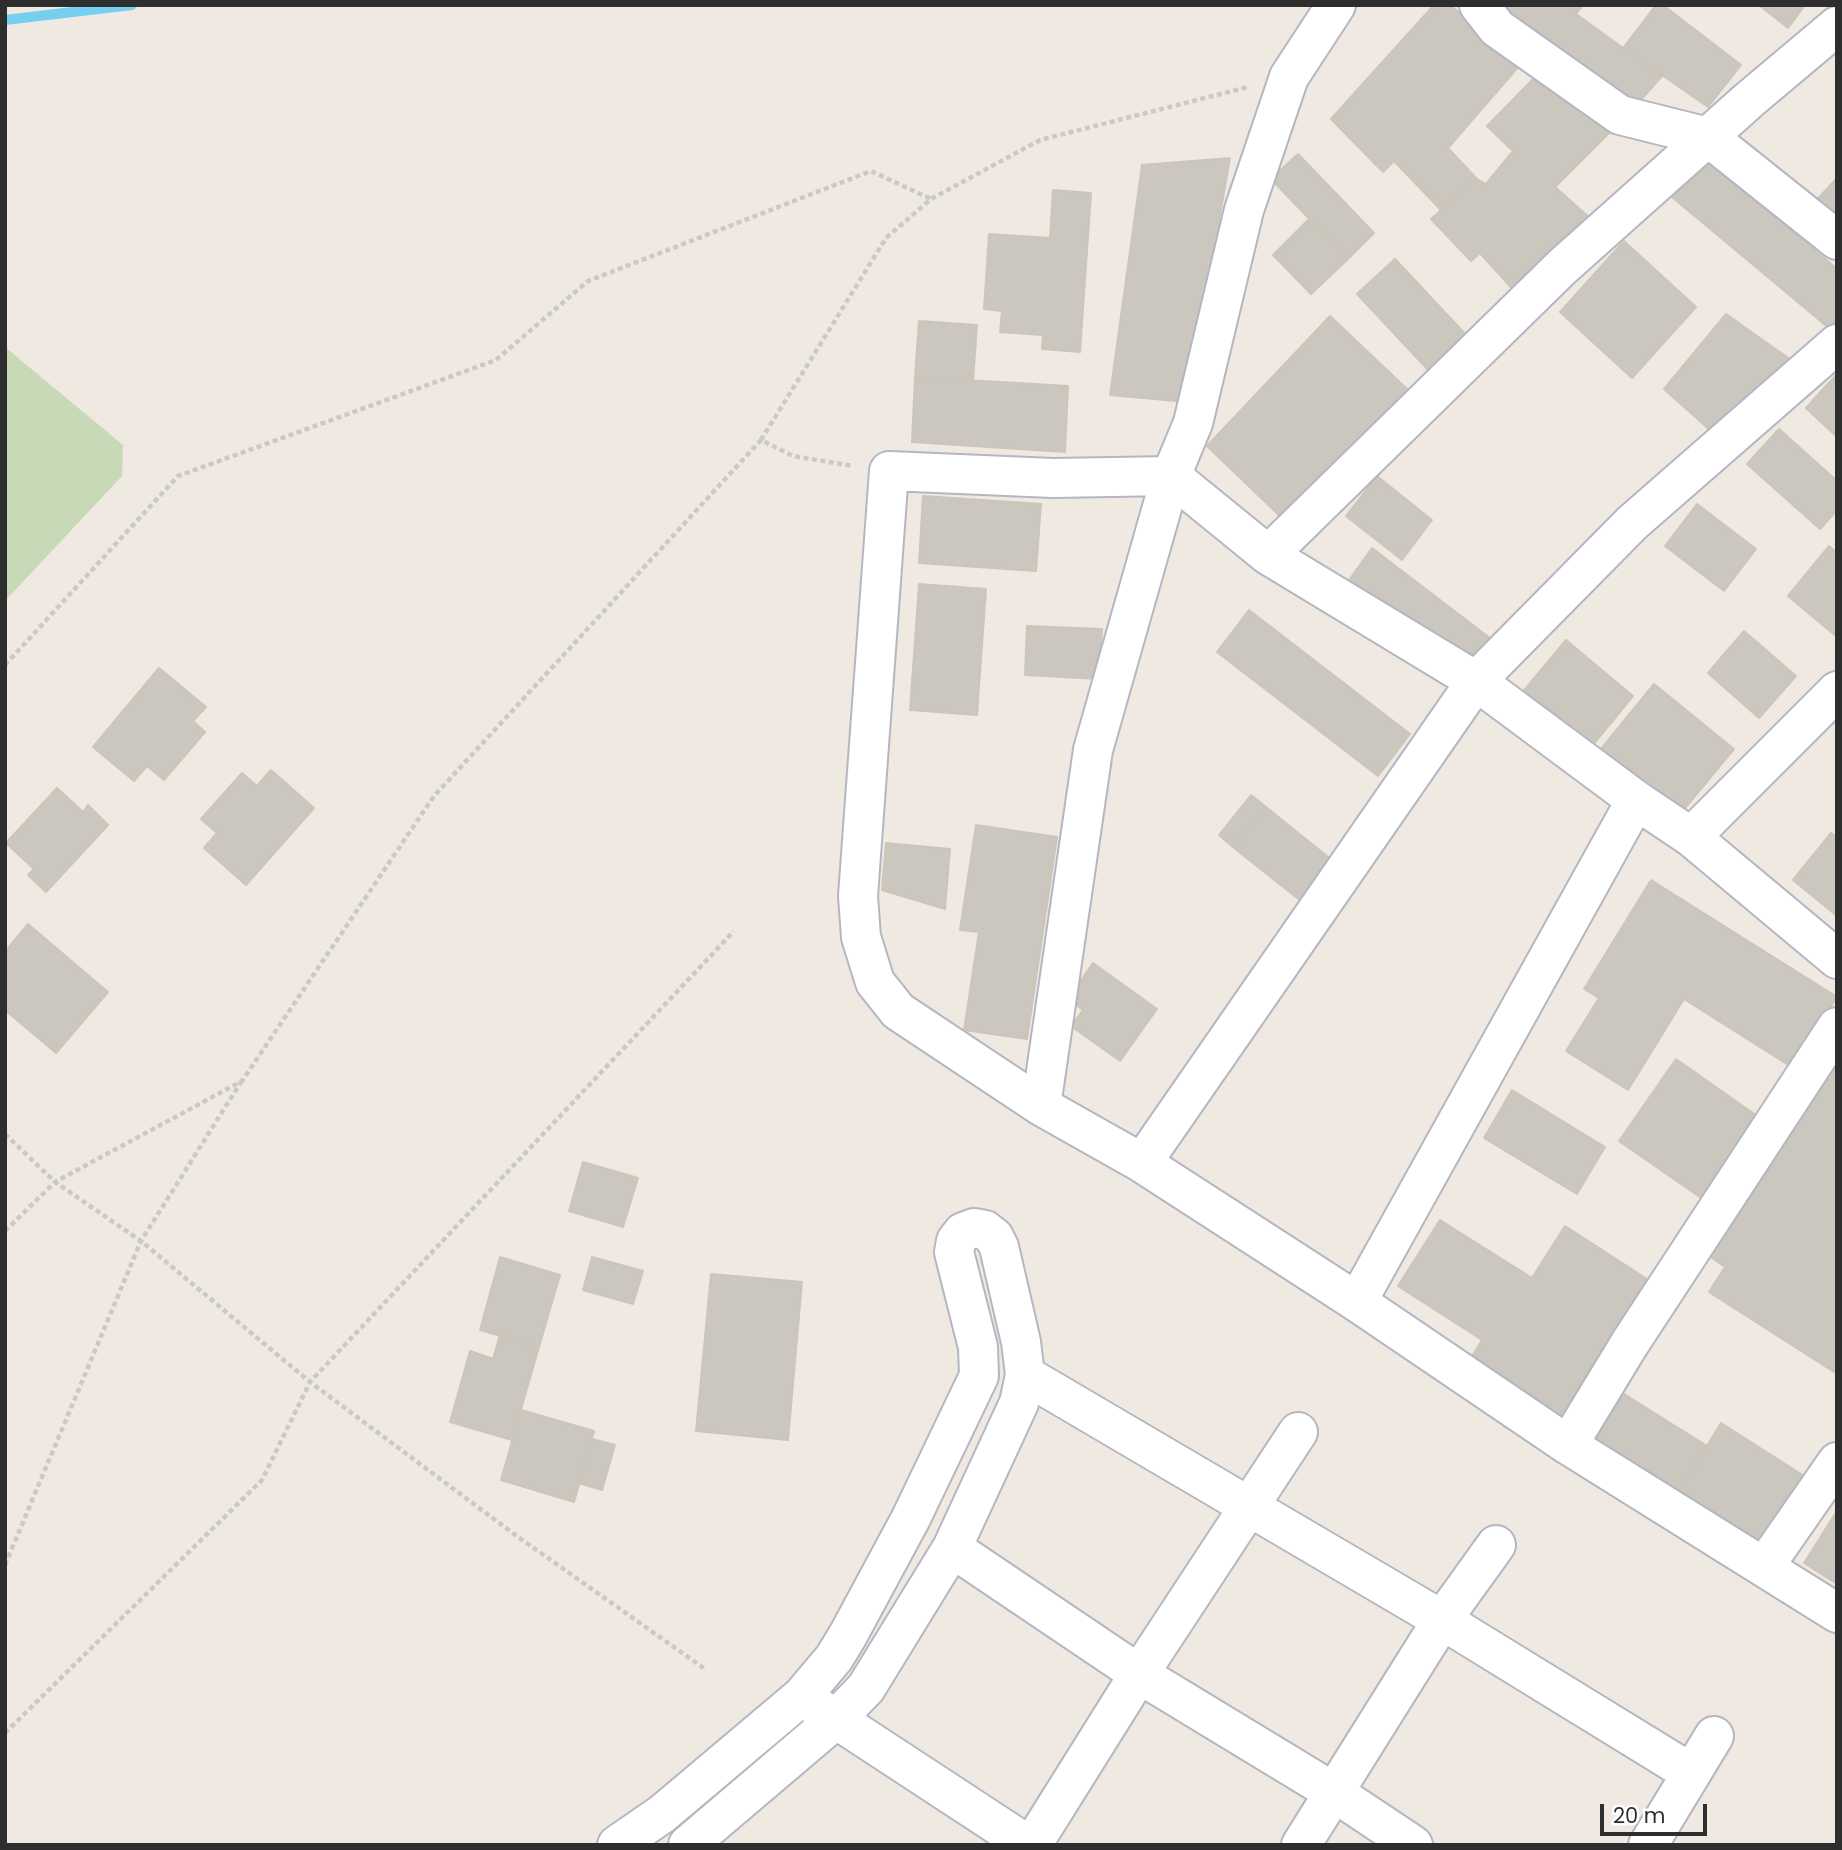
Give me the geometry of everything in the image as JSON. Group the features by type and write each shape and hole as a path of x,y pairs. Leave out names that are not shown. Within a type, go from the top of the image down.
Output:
{"street":[{"path":"1041,1106 1093,750 1171,476 1193,423 1244,210 1289,77 1336,5"},
{"path":"1479,5 1497,28 1620,115 1708,137 1837,240"},
{"path":"1268,555 1562,267 1837,26"},
{"path":"1142,1163 1476,681 1632,523 1837,344"},
{"path":"1837,959 1691,837 1636,800 1476,681 1268,555 1171,476 1053,478 890,471 858,896 861,937 875,982 898,1011 1041,1106 1142,1163 1357,1302 1568,1445 1837,1613"},
{"path":"1691,837 1837,691"},
{"path":"1357,1302 1636,800"},
{"path":"1568,1445 1630,1343 1837,1027"},
{"path":"617,1845 662,1814 802,1696 834,1658 848,1635 911,1518 979,1376 978,1347 954,1252 956,1241 963,1232 974,1228 985,1230 994,1237 999,1247 1021,1342 1025,1375 1019,1403 952,1548 866,1688 835,1720 696,1843 662,1814"},
{"path":"1025,1375 1442,1620 1691,1773"},
{"path":"802,1696 1030,1845 1298,1432"},
{"path":"1764,1567 1837,1462"},
{"path":"1301,1845 1442,1620 1496,1545"},
{"path":"952,1548 1139,1674 1335,1793 1413,1845"},
{"path":"1648,1845 1714,1736"}],"path":[{"path":"5,1565 141,1241 242,1081 434,796 761,440 886,238 932,199 1040,140 1289,77"},
{"path":"5,665 178,476 496,360 588,281 871,171 932,199"},
{"path":"761,440 793,456 890,471"},
{"path":"5,1733 262,1480 310,1382 734,932"},
{"path":"5,1231 55,1182 242,1081"},
{"path":"5,1134 55,1182 141,1241 310,1382 514,1534 705,1669"}],"green space":[{"path":"5,347 123,445 122,476 5,601"}],"building":[{"path":"1434,5 1449,5 1526,58 1448,148 1477,179 1440,209 1394,161 1383,172 1331,119"},
{"path":"1507,5 1583,5 1576,14 1662,76 1631,111 1497,17"},
{"path":"1656,5 1663,5 1741,65 1708,107 1623,48"},
{"path":"1759,5 1805,5 1788,28"},
{"path":"1540,72 1618,124 1555,187 1590,218 1517,294 1480,253 1471,261 1431,219 1477,179 1486,184 1513,151 1487,126"},
{"path":"1298,154 1374,233 1348,259 1271,179"},
{"path":"1230,158 1187,402 1110,395 1142,165"},
{"path":"1704,158 1837,269 1837,321 1830,329 1672,197"},
{"path":"1837,178 1837,227 1813,204"},
{"path":"1053,190 1091,193 1080,352 1042,349 1043,335 1000,332 1002,311 984,309 989,234 1050,238"},
{"path":"1309,219 1348,259 1311,294 1273,255"},
{"path":"1624,241 1696,307 1632,378 1560,312"},
{"path":"1395,259 1468,337 1431,373 1357,294"},
{"path":"1726,314 1791,360 1711,431 1664,389"},
{"path":"1330,316 1407,389 1284,520 1207,446"},
{"path":"919,321 977,325 973,381 915,377"},
{"path":"1837,374 1837,437 1806,408"},
{"path":"915,377 1068,386 1065,452 912,442"},
{"path":"1779,429 1837,481 1837,510 1820,529 1747,464"},
{"path":"1377,476 1432,520 1402,560 1346,516"},
{"path":"923,496 1041,504 1036,571 919,563"},
{"path":"1697,504 1756,549 1724,591 1665,546"},
{"path":"1829,546 1837,553 1837,637 1788,596"},
{"path":"1372,548 1495,642 1471,673 1349,580"},
{"path":"919,584 986,589 977,715 910,710"},
{"path":"1249,610 1410,734 1378,776 1217,652"},
{"path":"1027,626 1102,629 1099,679 1025,675"},
{"path":"1744,631 1796,676 1759,718 1708,673"},
{"path":"1566,640 1633,696 1583,757 1516,700"},
{"path":"159,668 206,707 193,721 205,732 164,780 147,766 134,781 93,747"},
{"path":"1654,684 1734,749 1676,819 1597,754"},
{"path":"271,770 314,808 246,885 204,848 217,833 201,819 242,773 257,786"},
{"path":"57,788 83,812 88,805 108,825 46,892 28,875 34,869 6,843"},
{"path":"1251,795 1266,807 1234,848 1219,835"},
{"path":"1266,807 1333,861 1301,901 1234,848"},
{"path":"976,825 1057,837 1027,1039 964,1030 979,932 960,930"},
{"path":"1831,833 1837,838 1837,916 1793,880"},
{"path":"886,843 950,849 945,909 882,890"},
{"path":"1651,880 1837,997 1793,1068 1684,999 1628,1090 1566,1051 1599,998 1584,989"},
{"path":"28,924 108,992 56,1053 5,1010 5,952"},
{"path":"1093,963 1157,1009 1120,1061 1071,1026 1083,1010 1068,999"},
{"path":"1837,1054 1837,1374 1709,1292 1725,1267 1708,1255"},
{"path":"1676,1059 1760,1118 1704,1200 1619,1141"},
{"path":"1512,1090 1605,1147 1577,1194 1484,1138"},
{"path":"583,1162 638,1178 623,1227 569,1211"},
{"path":"1440,1220 1532,1278 1565,1226 1647,1279 1558,1419 1469,1361 1482,1340 1398,1286"},
{"path":"500,1257 560,1275 539,1347 480,1330"},
{"path":"592,1257 643,1271 633,1304 583,1290"},
{"path":"711,1274 802,1282 788,1440 696,1431"},
{"path":"500,1335 539,1347 512,1440 450,1422 470,1351 493,1359"},
{"path":"1621,1392 1707,1446 1676,1496 1590,1442"},
{"path":"521,1410 594,1431 574,1502 501,1480"},
{"path":"1721,1423 1812,1481 1767,1554 1676,1496"},
{"path":"592,1439 615,1445 602,1490 579,1483"},
{"path":"1837,1511 1837,1584 1804,1563"}],"waterway":[{"path":"5,20 132,5"}]}
